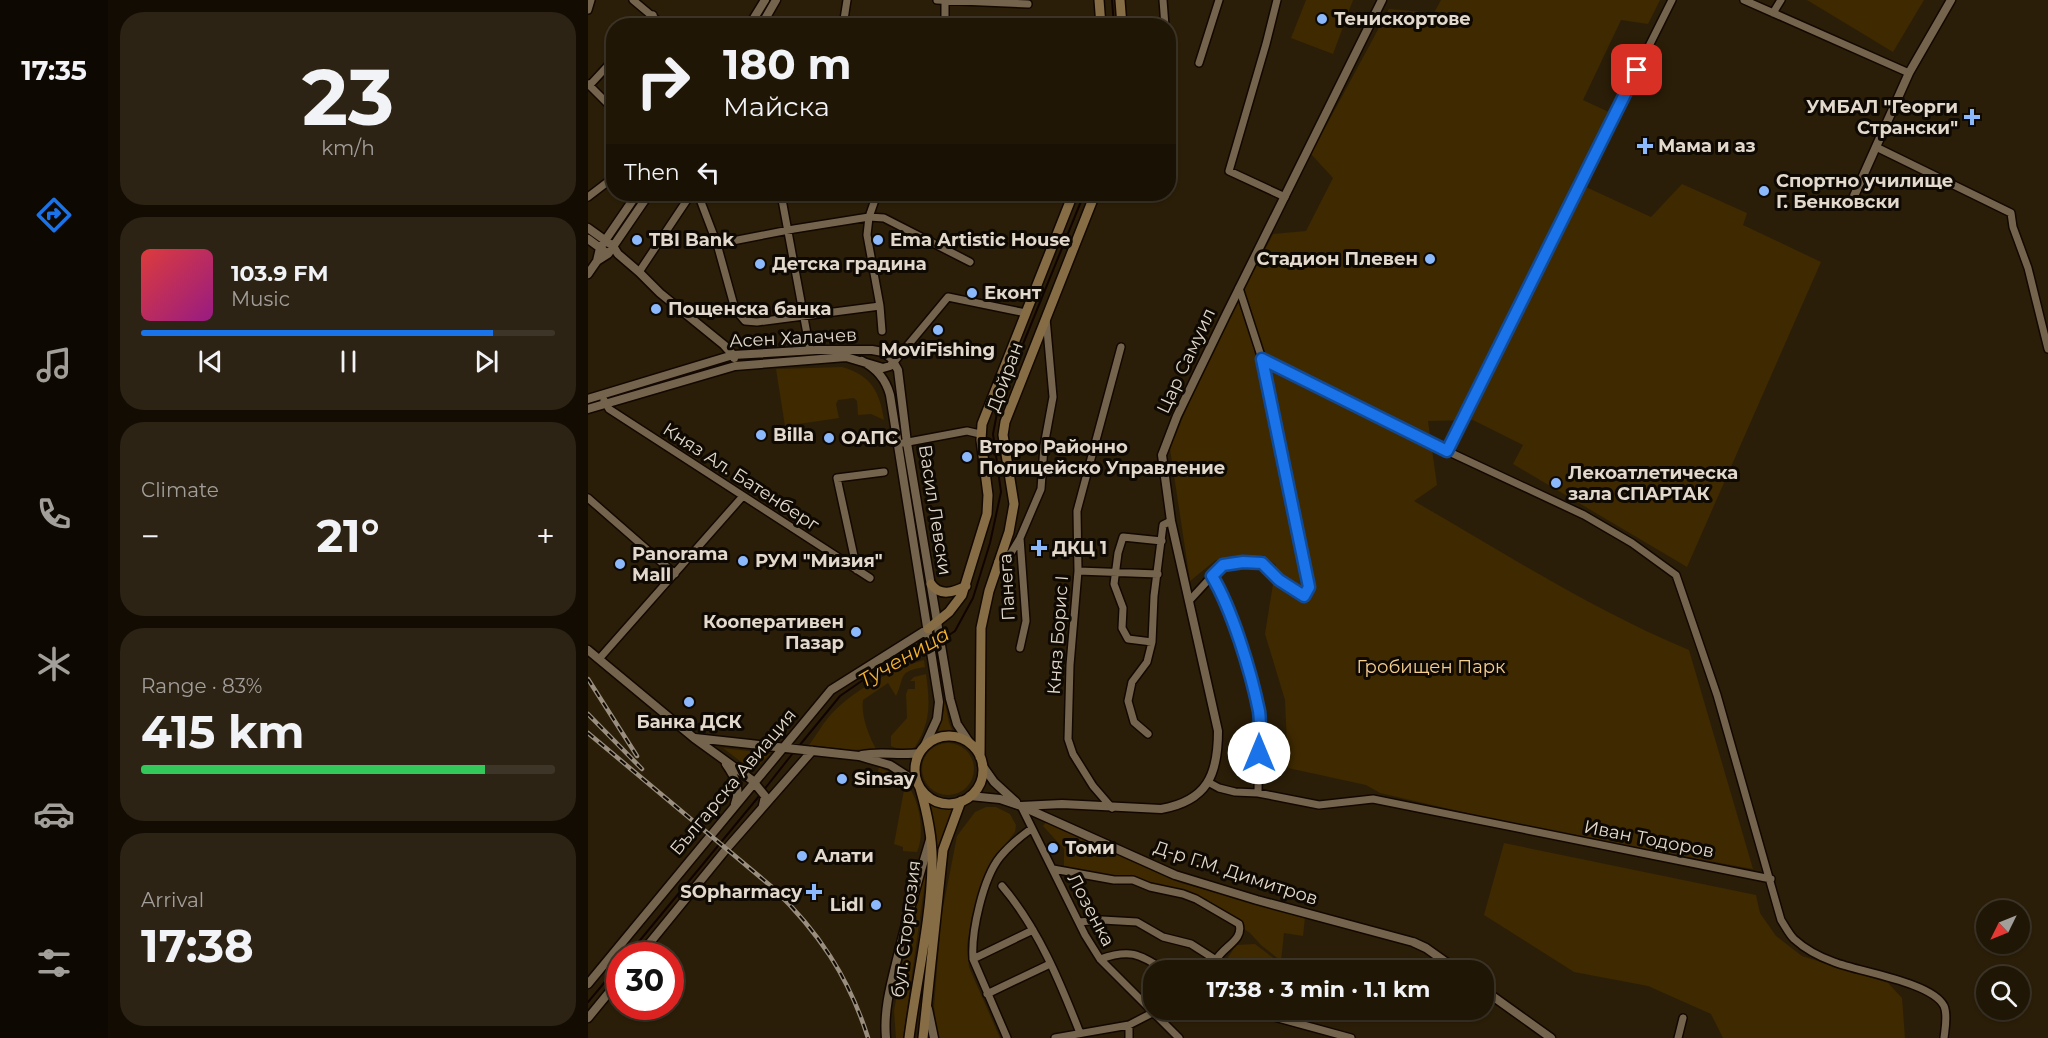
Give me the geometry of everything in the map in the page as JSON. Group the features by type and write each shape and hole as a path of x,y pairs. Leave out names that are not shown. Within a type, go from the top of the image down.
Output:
{"main road":[{"path":"1100,0 1101,18"},
{"path":"1120,0 1121,18"},
{"name":"Дойран","path":"928,629 938,623 957,602 966,586 988,504 980,434 982,424 1070,201"},
{"name":"Дойран","path":"981,761 981,627 998,562 1009,532 1014,504 1003,435 1005,422 1092,201"},
{"path":"931,584 935,590 946,592 966,586"},
{"path":"951,736 969,742 981,761 980,782 970,796 961,801 943,803 934,800 919,786 915,773 915,763 922,749 933,740 951,736"},
{"name":"бул. Сторгозия","path":"909,1038 933,864 926,808 919,786"},
{"name":"бул. Сторгозия","path":"923,1038 943,850 961,801"}],"street":[{"path":"588,10 591,0"},
{"path":"633,0 656,18"},
{"path":"754,18 765,0"},
{"path":"766,18 776,0"},
{"path":"845,18 848,0"},
{"path":"1163,0 1164,18"},
{"path":"1199,63 1219,0"},
{"path":"1276,0 1264,54 1228,171 1285,197"},
{"name":"Цар Самуил","path":"1208,782 1217,762 1218,731 1171,521 1162,455 1177,416 1382,0"},
{"path":"1447,451 1672,0"},
{"path":"1744,0 1909,73"},
{"path":"1773,13 1781,0"},
{"path":"1850,205 1909,73 1951,0"},
{"path":"944,18 941,1 1028,4"},
{"path":"606,67 589,85 606,102"},
{"path":"1876,147 2011,213 2013,227 2028,268 2048,349"},
{"path":"588,197 606,183"},
{"path":"609,248 633,201"},
{"path":"588,274 644,201"},
{"path":"639,272 686,201"},
{"path":"701,201 717,244 735,309 745,321 757,322 880,306"},
{"path":"783,201 810,350"},
{"path":"875,201 869,217 867,235 880,306 882,331"},
{"path":"717,244 869,217 884,218 970,262"},
{"path":"588,228 660,293 724,345 734,355 735,366"},
{"path":"588,239 609,248"},
{"path":"1189,601 1223,565 1243,562 1262,563 1279,580 1304,596 1309,587 1262,359 1239,288"},
{"path":"894,362 948,297 1026,314"},
{"name":"Панега","path":"1020,648 1026,621 1020,538 1041,489 1044,446 1053,397 1046,314"},
{"name":"Княз Борис I","path":"1112,808 1093,786 1073,753 1068,740 1070,665 1078,571 1077,511 1121,347"},
{"name":"Асен Халачев","path":"588,399 604,399 735,366 846,357 883,368 887,368 894,362 883,352 872,350 810,350 734,355 604,399 588,409"},
{"path":"1262,359 1447,451 1584,515 1632,543 1677,575 1717,695 1781,920 1793,938 1811,951 1833,962 1893,978 1926,990 1944,1006 1946,1017 1944,1038"},
{"name":"Васил Левски","path":"862,361 877,372 888,389 934,659 938,711 935,726 922,749"},
{"name":"Васил Левски","path":"894,362 898,370 954,715 960,730 969,742"},
{"name":"Княз Ал. Батенберг","path":"604,399 609,409 870,578"},
{"path":"897,444 967,431 980,434"},
{"path":"857,570 837,478 884,472"},
{"path":"599,659 743,496"},
{"path":"588,498 675,574"},
{"path":"1148,734 1134,722 1128,701 1132,682 1147,662 1152,642 1154,597 1163,525 1171,521"},
{"path":"1152,642 1128,639 1122,628 1124,608 1114,584 1118,553 1123,537 1162,541"},
{"path":"998,562 1011,553 1020,538"},
{"path":"1078,571 1158,574"},
{"path":"1212,576 1222,593 1233,624 1259,713 1258,793"},
{"name":"Българска Авиация","path":"588,984 756,784 831,690 928,629"},
{"path":"588,650 694,738 756,784 765,796 762,808"},
{"path":"694,738 858,756 890,765 919,786"},
{"path":"858,756 899,755 922,749"},
{"path":"651,942 809,751"},
{"path":"724,761 737,784 737,798 731,811"},
{"path":"981,761 1000,788 1021,806 1062,804 1161,809 1192,799 1208,782"},
{"name":"Иван Тодоров","path":"1208,782 1219,788 1236,792 1258,793 1319,805 1373,799 1771,879"},
{"name":"Д-р Г.М. Димитров","path":"970,796 1000,799 1021,806 1175,875 1257,900 1413,942 1443,960"},
{"name":"Лозенка","path":"1021,806 1084,935 1100,959 1143,999"},
{"path":"1007,1038 973,959 972,946 978,911 993,868 1007,849 1031,829"},
{"path":"886,1038 886,1005 917,880 930,840"},
{"path":"1053,869 1114,880 1133,880 1196,899 1239,924 1240,929 1238,938 1221,951 1216,960 1191,944 1163,937 1137,922 1079,921"},
{"path":"1002,886 1033,930 1080,1033"},
{"path":"973,959 1033,930"},
{"path":"1100,959 1118,953 1130,953 1149,960"},
{"path":"987,994 1050,964"},
{"path":"588,1018 606,996"},
{"path":"1494,997 1551,1038"},
{"path":"927,1002 933,1038"},
{"path":"1055,1038 1129,1025 1143,1018"},
{"path":"1678,1038 1683,1018"},
{"name":"Лозенка","path":"1164,1020 1179,1038"},
{"path":"1283,1020 1351,1038"},
{"path":"1129,1025 1129,1038"},
{"path":"1311,1038 1314,1029"}],"green space":[{"name":"Тенискортове","path":"1306,0 1353,0 1333,54 1291,38"},
{"name":"Гробищен Парк","path":"1441,0 1660,0 1648,24 1621,20 1583,100 1611,113 1573,181 1651,217 1682,184 1747,213 1743,225 1821,262 1687,567 1513,464 1523,445 1473,420 1428,421 1437,485 1414,501 1584,599 1689,650 1753,869 1544,831 1380,793 1366,785 1288,768 1285,700 1265,634 1276,565 1263,555 1216,560 1190,581 1170,449 1192,395 1273,234 1306,231 1333,178 1311,154 1389,9 1434,13"},
{"path":"1807,0 1924,0 1893,52"},
{"path":"842,367 860,375 872,386 880,401 884,420 871,414 858,415 857,401 854,398 838,400 836,404 839,418 785,426 776,369"},
{"path":"934,648 949,723 953,732 938,733 944,708"},
{"path":"924,660 925,667 910,671 903,676 896,696 888,683 863,700 866,725 876,749 851,750 809,745 828,718 859,691 886,675"},
{"path":"926,674 928,712 920,738 912,748 900,749 891,746 891,736 907,718 906,694 908,689 915,689 915,681 910,681 914,677"},
{"path":"943,743 953,743 963,747 970,754 974,769 970,784 963,791 953,795 943,795 933,791 926,784 922,774 922,764 926,754 933,747"},
{"path":"723,748 766,753 770,754 753,771"},
{"path":"879,767 902,780 916,800 921,828 917,852 903,851 903,847 894,844 904,790 900,788 900,784 877,776"},
{"path":"930,803 943,807 957,807 940,854 923,985 921,985 935,867"},
{"path":"986,807 996,807 1010,814 1016,825 1015,832 998,854 982,883 967,945 969,967 1000,1038 938,1038 934,1007 941,918 957,836 975,812"},
{"path":"1047,821 1181,883 1305,917 1303,936 1284,933 1280,960 1250,933 1190,894 1150,883 1064,868 1064,849 1043,826"},
{"path":"1504,843 1756,895 1760,913 1776,936 1802,956 1888,983 1902,998 1905,1038 1723,1038 1711,1014 1648,986 1574,972 1484,915"},
{"path":"924,872 926,875 903,1038 896,1038 894,1011 909,929"},
{"path":"1255,944 1276,960 1226,960 1236,945"}],"waterway":[{"name":"Тученица","path":"1112,0 1113,18"},
{"name":"Тученица","path":"943,639 955,631 973,598 990,543 1001,492 993,434 997,413 1081,201"},
{"name":"Тученица","path":"799,746 840,696 876,671 927,646"},
{"name":"Тученица","path":"763,791 793,753"},
{"name":"Тученица","path":"639,942 760,795"},
{"name":"Тученица","path":"588,1002 606,981"}],"railway":[{"path":"588,679 637,756"},
{"path":"588,714 642,769"},
{"path":"588,733 772,887 789,904 830,956 851,995 868,1038"}],"place":[{"name":"Тенискортове","path":"1322,19"},
{"name":"УМБАЛ \"Георги Странски\"","path":"1972,117"},
{"name":"Мама и аз","path":"1645,146"},
{"name":"Спортно училище Г. Бенковски","path":"1764,191"},
{"name":"TBI Bank","path":"637,240"},
{"name":"Ema Artistic House","path":"878,240"},
{"name":"Стадион Плевен","path":"1430,259"},
{"name":"Детска градина","path":"760,264"},
{"name":"Еконт","path":"972,293"},
{"name":"Пощенска банка","path":"656,309"},
{"name":"MoviFishing","path":"938,330"},
{"name":"Billa","path":"761,435"},
{"name":"ОАПС","path":"829,438"},
{"name":"Второ Районно Полицейско Управление","path":"967,457"},
{"name":"Лекоатлетическа зала СПАРТАК","path":"1556,483"},
{"name":"ДКЦ 1","path":"1039,548"},
{"name":"РУМ \"Мизия\"","path":"743,561"},
{"name":"Panorama Mall","path":"620,564"},
{"name":"Кооперативен Пазар","path":"856,632"},
{"name":"Банка ДСК","path":"689,702"},
{"name":"Sinsay","path":"842,779"},
{"name":"Томи","path":"1053,848"},
{"name":"Алати","path":"802,856"},
{"name":"SOpharmacy","path":"814,892"},
{"name":"Lidl","path":"876,905"}],"route":[{"path":"1259,753 1259,713 1244,656 1222,593 1212,576 1223,565 1243,562 1262,563 1279,580 1304,596 1309,587 1262,359 1447,451 1637,70"}]}
